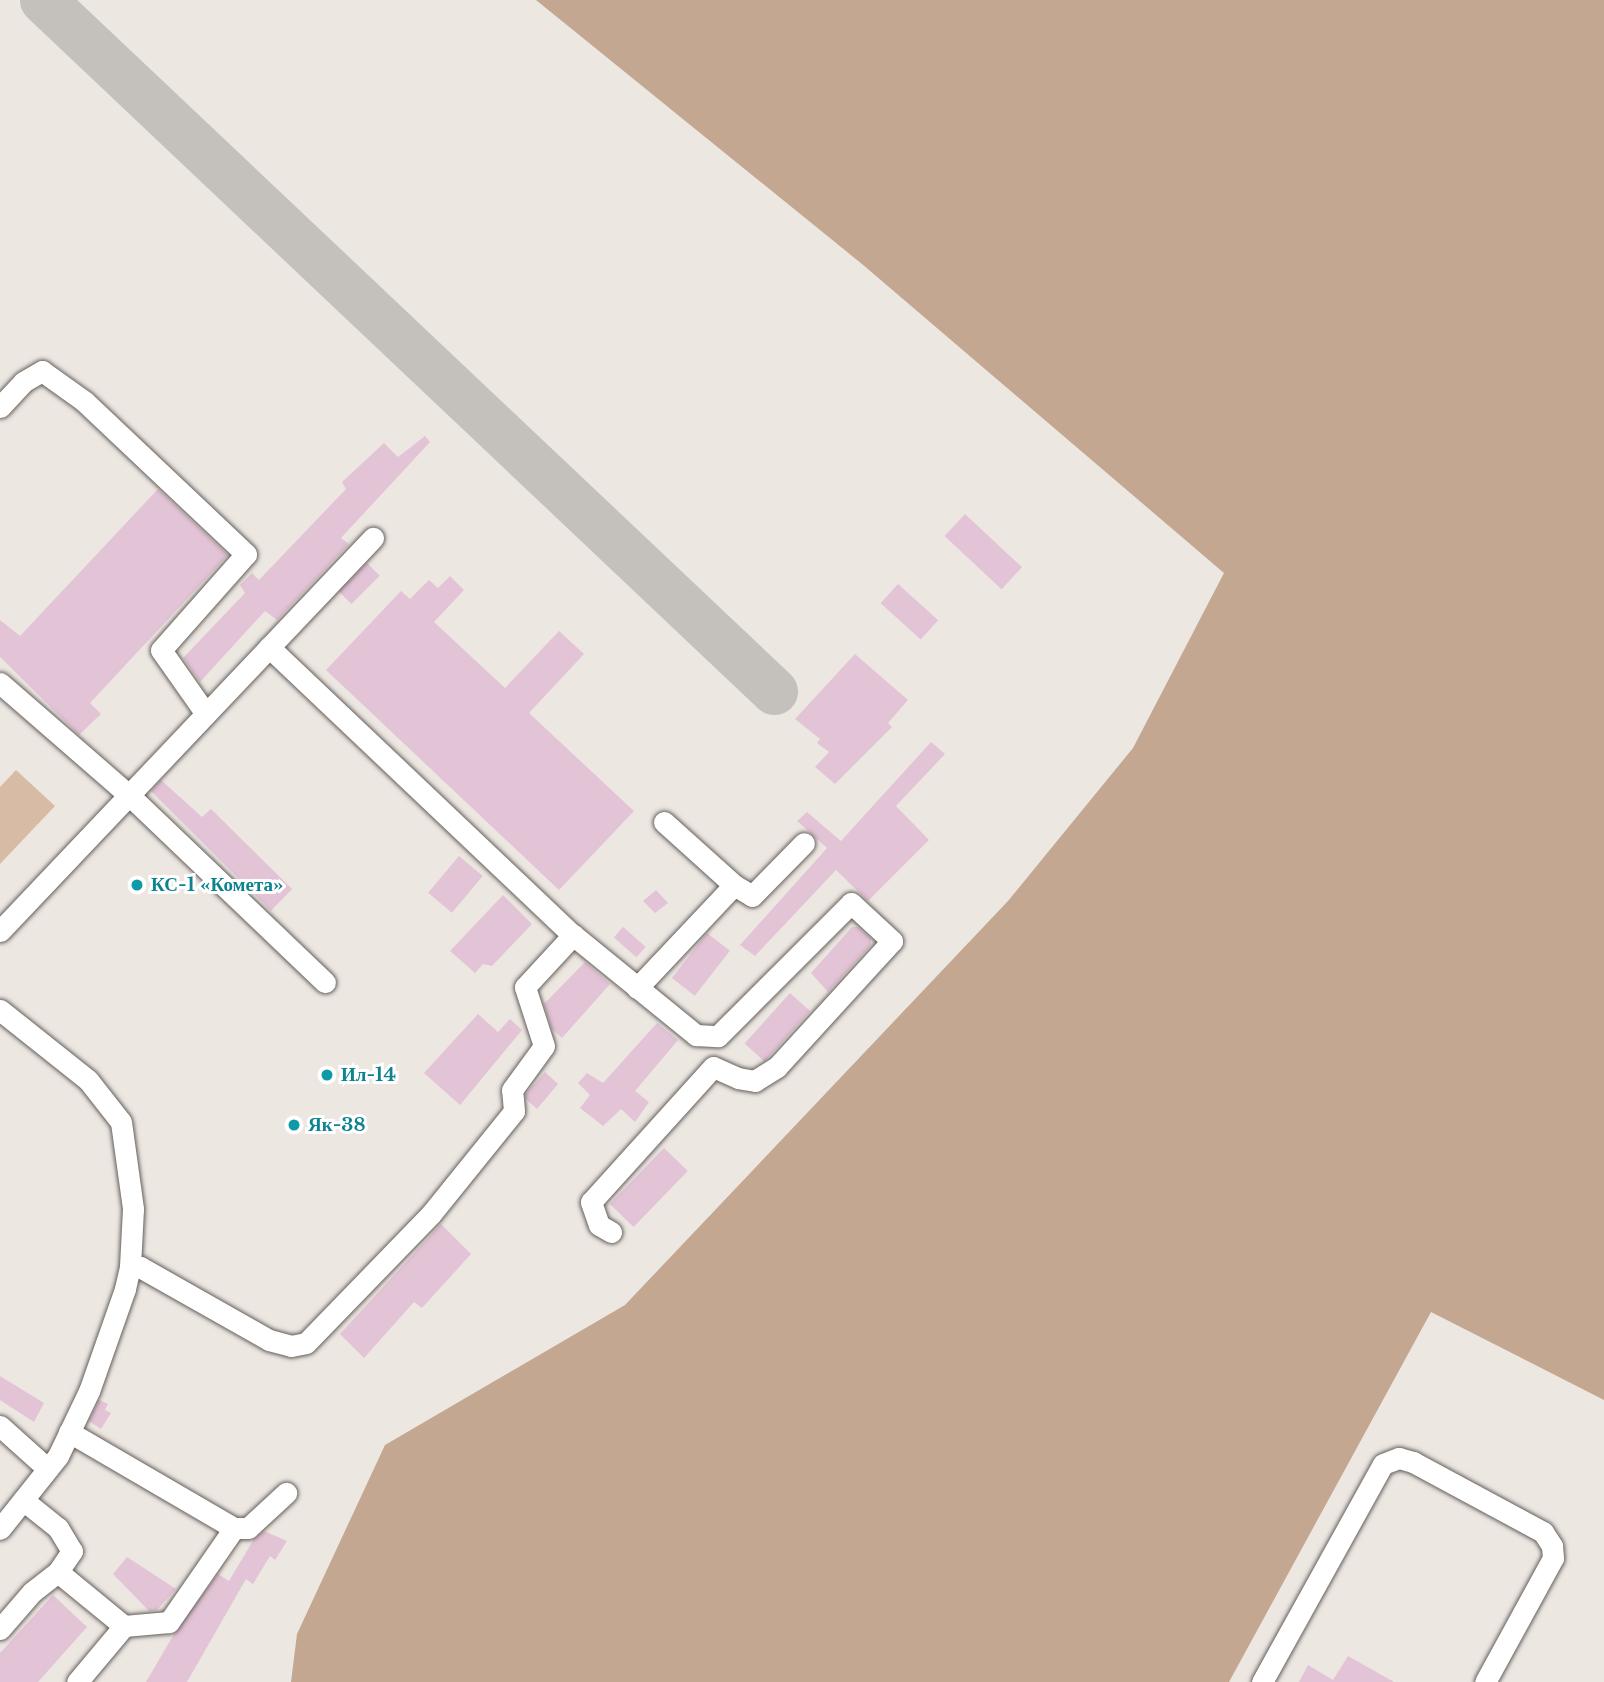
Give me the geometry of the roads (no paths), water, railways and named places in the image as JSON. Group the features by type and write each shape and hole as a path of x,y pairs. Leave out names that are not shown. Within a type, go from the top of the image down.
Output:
{"street":[{"path":"0,407 23,382 42,372 84,401 246,554 162,650 206,714"},
{"path":"0,931 373,538"},
{"path":"269,647 573,935 696,1035 718,1036 851,902 892,941 777,1067 755,1081 738,1078 713,1067"},
{"path":"0,683 130,794 325,982"},
{"path":"664,822 734,885 752,896 804,843"},
{"path":"637,988 734,885"},
{"path":"130,1267 140,1267 269,1340 291,1346 306,1343 431,1213 514,1111 512,1090 544,1046 525,987 573,935"},
{"path":"0,1010 88,1080 121,1122 133,1209 130,1267 89,1391 48,1469 0,1529"},
{"path":"611,1232 599,1225 591,1202 713,1067 710,1035"},
{"path":"0,1426 48,1469"},
{"path":"69,1432 234,1528 248,1528 286,1493"},
{"path":"1262,1682 1382,1464 1399,1458 1413,1462 1543,1532 1552,1546 1553,1558 1485,1682"},
{"path":"0,1629 32,1592 58,1572 72,1551 58,1528 23,1500"},
{"path":"58,1572 124,1626 169,1622 234,1528"},
{"path":"77,1682 124,1626"}],"place":[{"name":"КС-1 «Комета»","path":"137,885"},
{"name":"Ил-14","path":"327,1075"},
{"name":"Як-38","path":"294,1125"}]}
